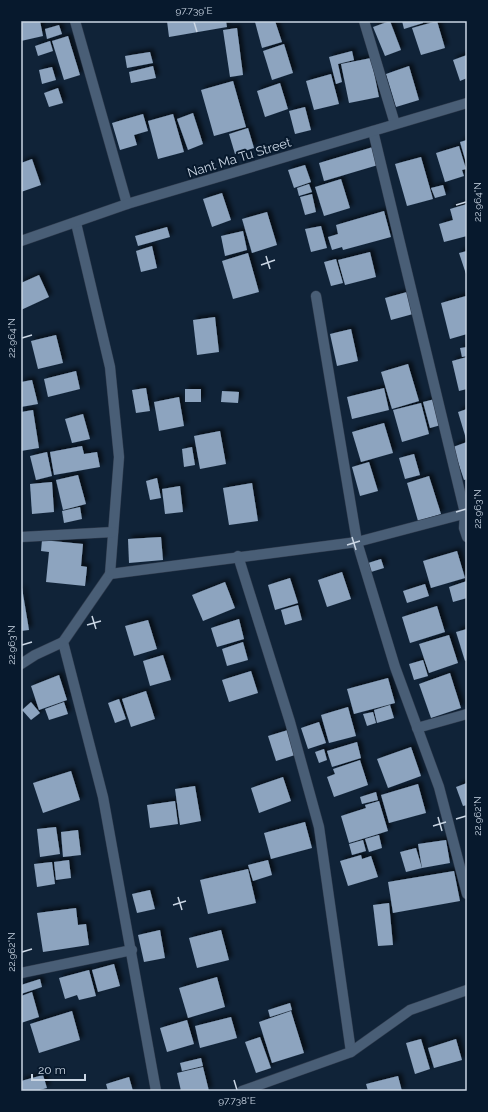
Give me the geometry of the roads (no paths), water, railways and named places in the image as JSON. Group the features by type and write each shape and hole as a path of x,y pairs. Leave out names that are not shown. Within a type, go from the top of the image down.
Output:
{"street":[{"path":"75,21 127,204"},
{"path":"364,21 395,124"},
{"name":"Nant Ma Tu Street","path":"21,241 127,204 467,103"},
{"path":"373,131 466,513 464,528 467,537"},
{"path":"21,664 35,655 63,642 110,574 119,457 110,367 76,223"},
{"path":"316,296 357,542 395,667 439,787 467,894"},
{"path":"110,574 238,556 357,542 466,513"},
{"path":"21,537 113,532"},
{"path":"238,556 290,722 319,828 351,1052"},
{"path":"63,642 103,797 132,950 156,1091"},
{"path":"417,728 467,714"},
{"path":"21,973 132,950"},
{"path":"242,1091 351,1052 410,1010 467,990"}]}
